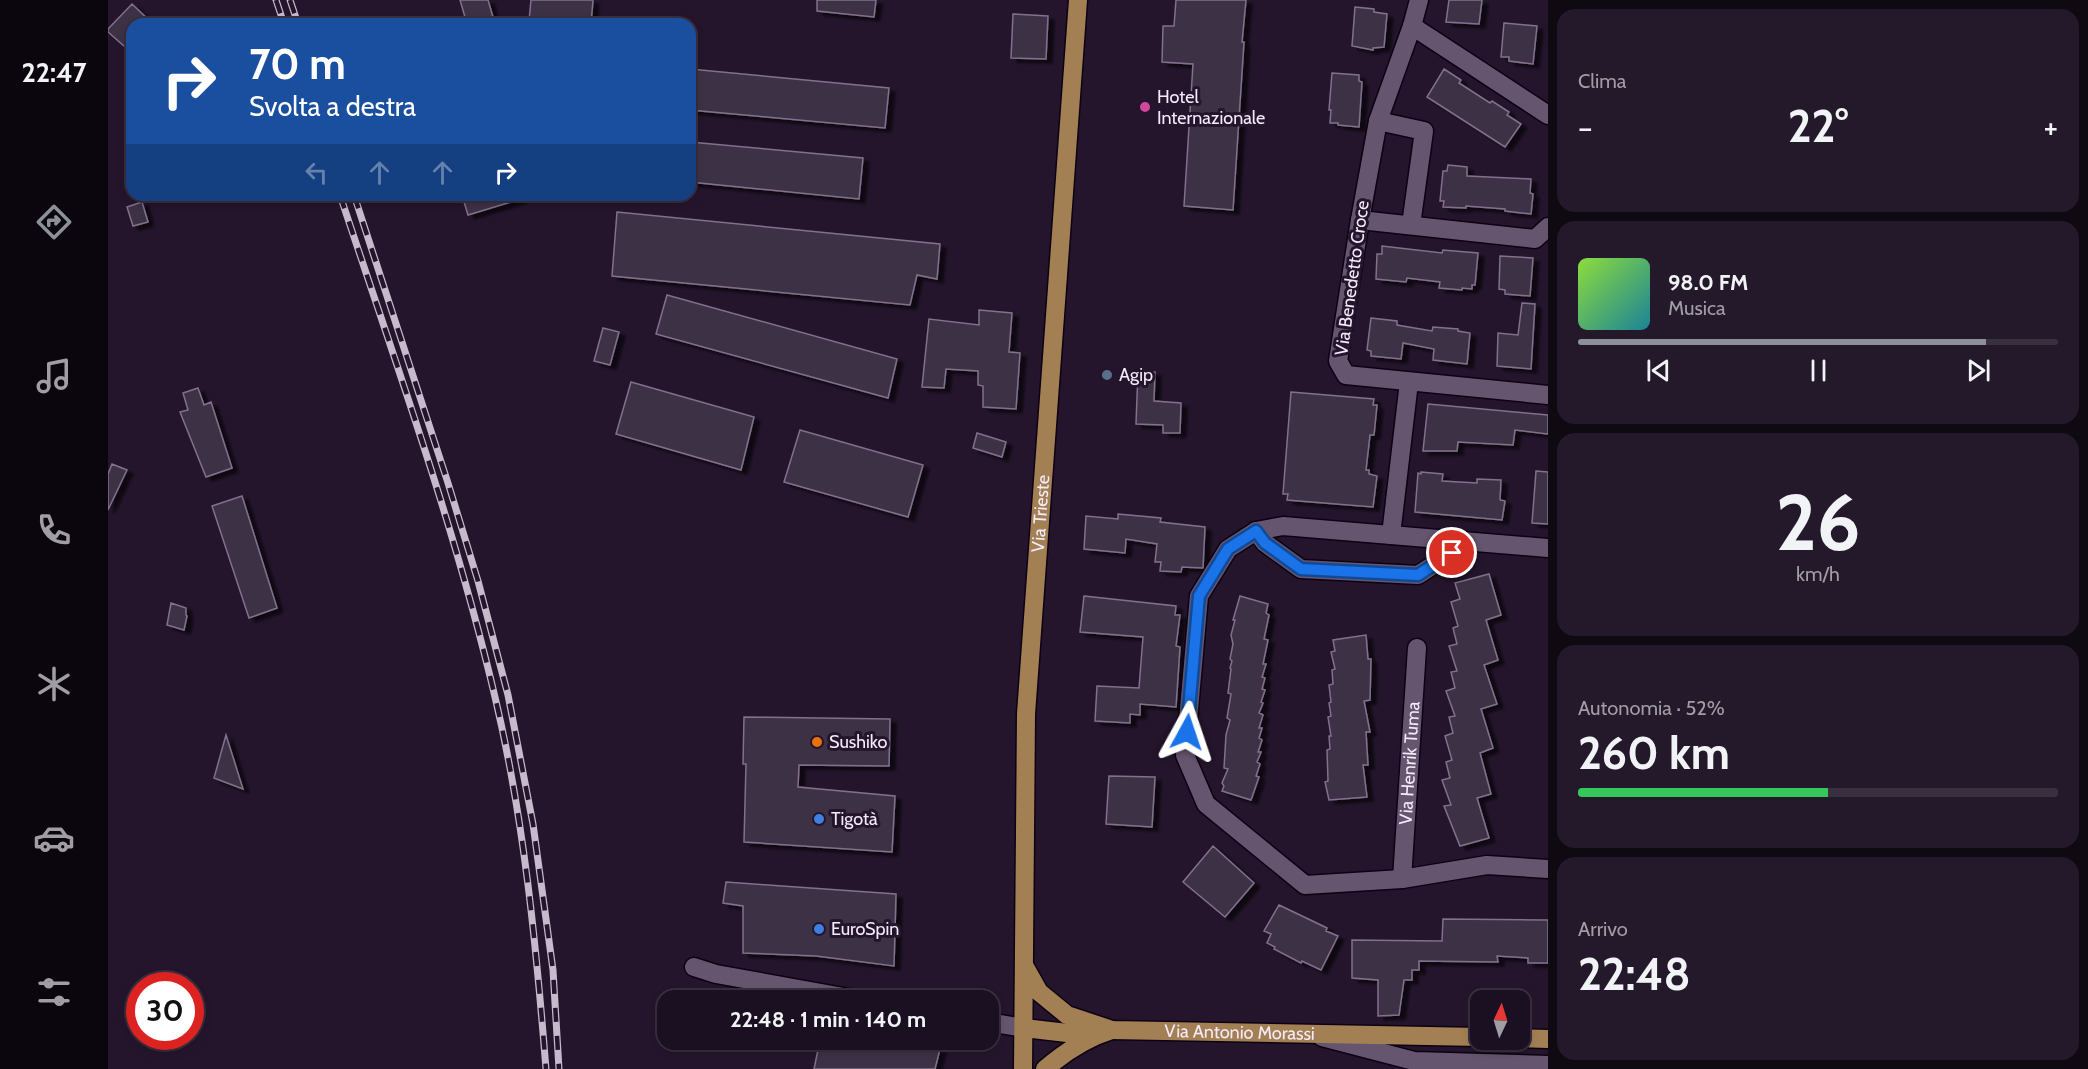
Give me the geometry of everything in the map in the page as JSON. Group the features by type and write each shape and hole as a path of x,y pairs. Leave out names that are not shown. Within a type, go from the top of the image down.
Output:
{"main road":[{"name":"Via Trieste","path":"1023,1069 1026,714 1078,0"},
{"name":"Via Antonio Morassi","path":"1024,966 1039,992 1067,1015 1112,1030 1470,1037"},
{"path":"1024,1028 1093,1036"},
{"path":"1045,1069 1065,1051 1093,1036 1112,1030"},
{"path":"1530,1038 1548,1039"}],"street":[{"name":"Via Benedetto Croce","path":"1419,0 1378,121 1359,220 1338,361 1346,375 1548,395"},
{"path":"1412,26 1548,115"},
{"path":"1378,121 1424,131 1411,225"},
{"path":"1359,220 1535,239 1548,227"},
{"path":"1391,535 1409,382"},
{"path":"1548,548 1282,526 1256,531 1228,549 1199,596 1185,755 1206,804 1305,885 1402,879 1487,865 1548,870"},
{"path":"1256,531 1265,543 1301,569 1418,575 1469,542"},
{"name":"Via Henrik Tuma","path":"1402,879 1418,648"},
{"path":"694,967 716,974 805,990"},
{"path":"999,1024 1024,1028"},
{"path":"1309,1034 1414,1061 1471,1066 1548,1065"}],"building":[{"path":"460,0 488,0 493,18 465,18"},
{"path":"531,0 593,0 592,18 529,18"},
{"path":"817,0 876,0 874,17 817,11"},
{"path":"1176,0 1246,0 1233,210 1184,206 1193,64 1162,62 1163,26 1174,26"},
{"path":"1449,0 1482,0 1479,24 1446,22"},
{"path":"132,4 147,18 126,18 126,48 108,32 108,29"},
{"path":"1355,7 1374,9 1374,12 1387,14 1384,47 1373,48 1373,50 1352,46"},
{"path":"1013,14 1048,16 1046,59 1011,58"},
{"path":"1504,23 1537,26 1533,64 1509,61 1509,57 1501,57"},
{"path":"1444,69 1461,80 1459,83 1509,112 1507,115 1521,124 1505,147 1427,97"},
{"path":"696,70 889,88 885,128 696,111"},
{"path":"1332,73 1359,75 1359,81 1362,82 1359,127 1330,123"},
{"path":"696,143 863,158 859,199 696,183"},
{"path":"1448,165 1467,167 1467,176 1531,179 1530,193 1533,194 1531,214 1505,211 1505,209 1443,207 1444,201 1440,201 1443,171 1447,171"},
{"path":"464,201 514,201 468,215"},
{"path":"142,202 148,222 133,226 127,207"},
{"path":"617,212 940,244 937,279 917,275 910,305 612,276"},
{"path":"1382,246 1442,253 1443,250 1478,253 1475,285 1472,285 1472,289 1462,288 1462,290 1439,288 1440,282 1407,278 1406,282 1376,279 1377,254 1382,254"},
{"path":"1500,256 1533,258 1530,296 1505,294 1505,290 1499,289"},
{"path":"667,295 897,359 888,398 656,334"},
{"path":"1522,303 1535,304 1531,369 1497,366 1498,333 1518,335"},
{"path":"979,310 1012,313 1009,352 1020,353 1016,409 983,407 983,386 978,385 978,371 946,369 944,388 922,387 929,319 979,325"},
{"path":"1371,318 1397,321 1397,325 1432,331 1433,327 1458,329 1458,331 1470,333 1467,364 1433,360 1434,349 1403,343 1401,359 1371,356 1371,351 1367,350"},
{"path":"603,328 619,332 610,365 594,361"},
{"path":"1138,371 1155,372 1154,401 1181,403 1180,433 1163,433 1163,425 1136,424"},
{"path":"631,382 754,417 741,470 616,434"},
{"path":"198,388 204,405 211,402 232,468 206,477 180,412 188,410 183,393"},
{"path":"1291,392 1374,399 1373,405 1377,405 1374,435 1370,435 1366,470 1369,470 1369,474 1377,476 1373,507 1287,500 1288,494 1283,494"},
{"path":"1428,404 1548,415 1548,434 1515,430 1513,445 1458,442 1457,451 1423,451"},
{"path":"800,430 923,465 908,517 784,482"},
{"path":"977,433 1006,442 1002,457 973,448"},
{"path":"112,464 127,470 108,510 108,474"},
{"path":"1536,471 1548,472 1548,524 1532,523"},
{"path":"1421,472 1443,474 1442,481 1477,483 1477,479 1501,480 1500,500 1505,501 1502,520 1415,512 1418,473 1421,474"},
{"path":"242,496 277,608 249,618 212,506"},
{"path":"1118,514 1161,518 1160,522 1205,527 1203,568 1182,567 1181,572 1160,571 1161,562 1155,562 1157,544 1126,539 1125,553 1084,549 1086,516 1118,519"},
{"path":"1489,574 1501,615 1486,620 1498,660 1484,665 1497,704 1481,709 1493,748 1480,753 1491,794 1477,798 1489,838 1460,846 1444,806 1451,805 1442,780 1450,778 1446,762 1452,760 1445,736 1453,733 1449,717 1455,716 1446,691 1455,688 1451,672 1457,671 1449,646 1457,644 1453,628 1458,626 1451,602 1460,599 1455,583"},
{"path":"1084,596 1176,606 1175,615 1180,615 1176,646 1180,647 1176,707 1140,704 1140,715 1130,714 1130,723 1095,721 1097,686 1139,688 1143,637 1080,632"},
{"path":"1240,596 1268,604 1266,613 1269,615 1264,639 1268,640 1263,664 1266,664 1262,677 1265,678 1262,689 1265,690 1259,713 1263,715 1259,728 1262,728 1259,738 1262,740 1257,762 1260,764 1256,776 1259,777 1251,800 1222,791 1224,786 1222,783 1228,769 1224,768 1226,735 1230,720 1227,718 1231,694 1228,693 1233,644 1231,635"},
{"path":"171,603 186,608 184,630 167,625"},
{"path":"1366,635 1368,659 1371,659 1370,700 1364,701 1370,732 1366,732 1368,765 1363,765 1367,797 1329,800 1325,782 1328,781 1327,750 1330,749 1329,736 1331,736 1328,717 1331,716 1329,685 1333,684 1332,670 1335,669 1331,652 1335,651 1333,640"},
{"path":"744,717 890,719 889,766 799,765 798,787 895,796 892,852 744,842 746,764 743,764"},
{"path":"226,735 243,789 214,778"},
{"path":"1109,776 1155,777 1152,827 1106,824"},
{"path":"1213,846 1254,883 1225,917 1183,882"},
{"name":"EuroSpin","path":"726,882 896,894 894,966 816,956 743,953 743,906 723,903"},
{"path":"1279,905 1327,928 1326,931 1338,936 1321,970 1302,961 1301,963 1267,943 1271,934 1264,931"},
{"path":"1443,919 1548,920 1548,963 1528,963 1528,958 1497,956 1498,962 1419,961 1419,970 1412,970 1412,980 1404,980 1399,1015 1378,1016 1378,980 1352,978 1352,940 1442,941"},
{"path":"818,1050 940,1050 935,1069 814,1069"}],"railway":[{"path":"276,0 282,18"},
{"path":"290,0 296,18"},
{"path":"342,201 443,507 495,697 514,789 528,882 546,1069"},
{"path":"356,201 448,483 478,581 508,695 533,824 553,970 559,1069"}],"place":[{"name":"Hotel Internazionale","path":"1145,107"},
{"name":"Agip","path":"1107,375"},
{"name":"Sushiko","path":"817,742"},
{"name":"Tigotà","path":"819,819"},
{"name":"EuroSpin","path":"819,929"}],"route":[{"path":"1187,732 1199,596 1228,549 1256,531 1265,543 1301,569 1418,575 1452,553"}]}
